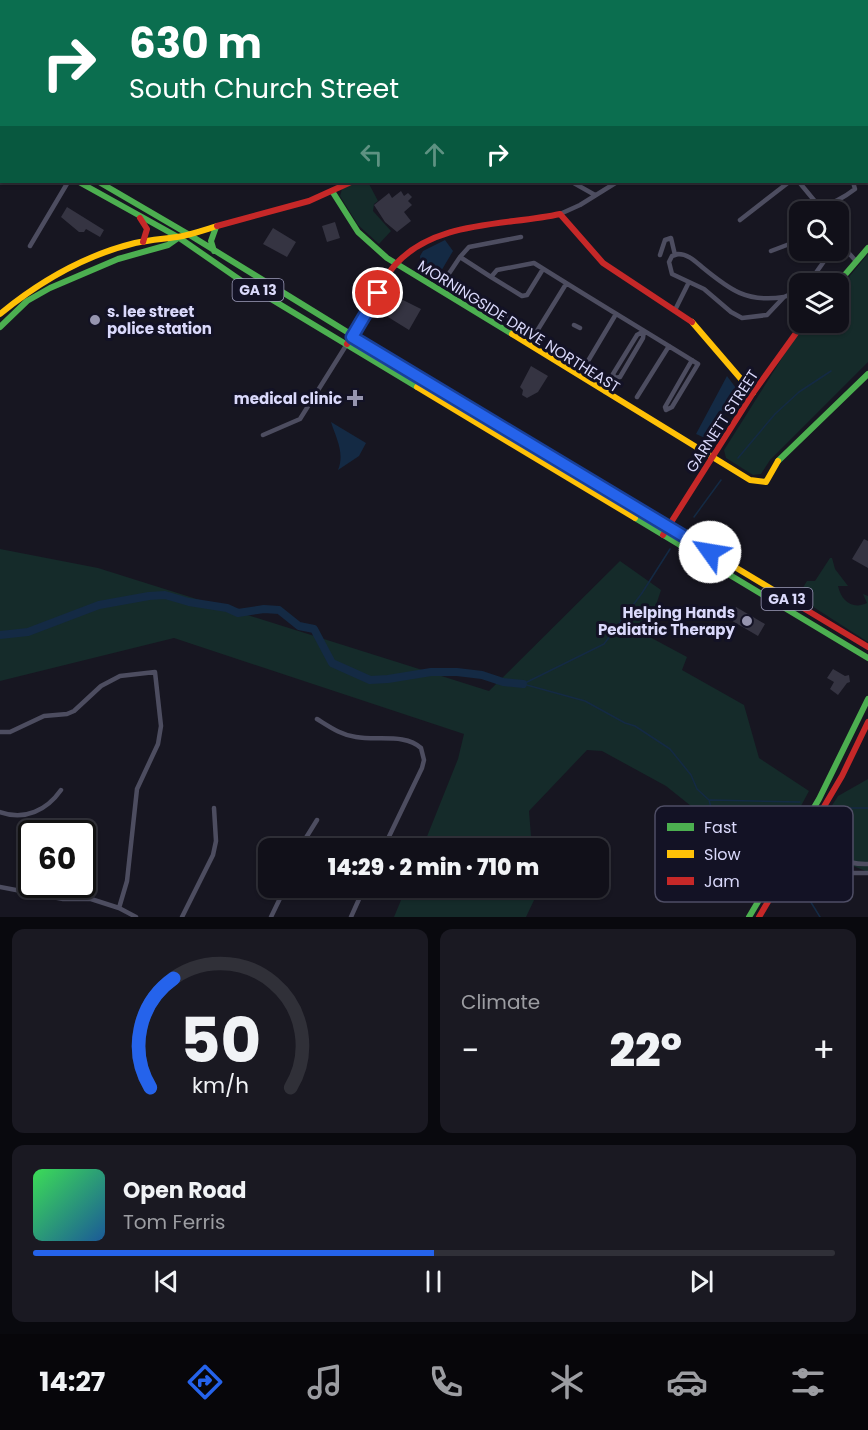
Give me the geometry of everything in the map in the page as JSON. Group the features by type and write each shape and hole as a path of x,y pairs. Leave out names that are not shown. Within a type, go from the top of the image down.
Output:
{"main road":[{"name":"GA 13","path":"81,183 178,237 242,281 868,660"},
{"name":"GA 13","path":"101,183 868,647"},
{"path":"0,314 32,288 64,270 143,242 162,237 178,237 300,204 349,183"},
{"name":"MORNINGSIDE DRIVE NORTHEAST","path":"332,191 358,232 371,246 396,264 750,480 766,482 787,451 868,374"},
{"path":"133,212 144,221 148,229 148,235 143,242"},
{"path":"347,344 396,264 418,243 432,238 560,214 603,263 630,283 675,310 704,332 753,393"},
{"path":"216,227 211,241 219,255"},
{"path":"0,327 27,301 50,288 118,259 168,245 178,237"},
{"path":"846,273 868,248"},
{"name":"GARNETT STREET","path":"663,535 753,393 796,333"},
{"path":"815,806 868,699"},
{"path":"825,806 868,722"},
{"path":"748,917 757,902"},
{"path":"759,917 768,902"}],"street":[{"path":"30,246 67,183"},
{"path":"574,183 595,195"},
{"path":"560,214 614,183"},
{"path":"740,220 788,183"},
{"path":"800,183 818,205 823,206 849,194 855,189 854,183"},
{"path":"521,237 469,247 448,275 450,281 532,331 537,331 566,284"},
{"path":"660,255 665,240 671,238 675,255"},
{"path":"771,251 789,244"},
{"path":"849,253 856,261"},
{"path":"784,297 767,315 742,318 731,312 704,289 672,274 669,262 675,255 682,254 689,257 741,295 763,300 789,295"},
{"path":"460,257 522,296 527,295 543,269"},
{"path":"490,277 497,270 534,262 566,284 669,346 692,360 698,364 670,410 666,410 665,407 692,360"},
{"path":"675,310 689,282"},
{"path":"588,361 616,314"},
{"path":"605,392 615,378 620,377 643,338 644,331"},
{"path":"615,378 613,374 637,335 644,331"},
{"path":"263,435 300,419 347,344"},
{"path":"637,397 669,346"},
{"path":"625,355 631,358"},
{"path":"676,387 682,390"},
{"path":"0,732 10,732 44,716 75,711 101,686 120,676 155,672 161,726 158,744 137,789 127,881 119,908"},
{"path":"317,719 343,734 377,740 407,739 421,748 424,760 422,768 388,838"},
{"path":"0,812 19,816 36,812 51,804 61,790"},
{"path":"182,917 213,855 216,841 214,808"},
{"path":"306,838 318,820"},
{"path":"853,863 868,864"},
{"path":"0,887 63,899 91,899 119,908 136,917"},
{"path":"271,917 280,898"},
{"path":"351,917 360,898"}],"green space":[{"path":"355,183 369,183 378,201 374,204 373,211 391,231 379,244 358,225 340,196 342,189"},
{"path":"868,254 868,362 770,460 761,474 753,475 726,458 724,450 799,333 849,333 849,277"},
{"path":"0,549 98,568 489,691 620,561 661,590 646,635 687,657 682,670 744,705 759,758 809,791 801,806 691,806 666,786 602,751 587,750 529,811 531,838 426,838 458,759 464,734 174,638 0,681"},
{"path":"830,558 848,586 838,586 848,603 862,605 867,603 863,594 868,596 868,642 804,601 802,593 805,584 807,581 815,581"},
{"path":"868,779 868,872 853,866 853,806 832,806 838,796"},
{"path":"402,898 535,898 526,917 394,917"}],"water":[{"path":"445,240 453,251 437,278 421,264 420,256 423,251"},
{"path":"727,376 736,388 735,401 709,435 703,437 696,434"},
{"path":"331,422 366,443 359,456 338,470 341,458"}],"building":[{"path":"401,191 404,196 408,193 412,197 408,201 412,205 404,212 411,221 397,232 385,222 374,205 389,193 392,198"},
{"path":"67,207 104,230 100,237 86,229 84,232 79,232 61,217"},
{"path":"335,222 340,238 327,242 322,226"},
{"path":"273,228 296,242 287,257 263,244"},
{"path":"399,298 421,309 409,330 388,317"},
{"path":"531,366 548,376 538,392 527,398 522,395 523,390 520,387"},
{"path":"864,539 868,541 868,568 852,559"},
{"name":"Helping Hands Pediatric Therapy","path":"736,607 765,624 758,636 729,619"},
{"path":"833,669 845,676 849,675 850,682 838,695 830,689 834,682 827,678"}],"waterway":[{"path":"738,458 775,414 799,392 831,371"},
{"path":"694,517 721,480"},
{"path":"523,684 604,644 642,593 670,549"},
{"path":"0,635 28,632 99,605 165,595 189,602 227,608 238,613 264,609 279,610 299,626 314,629 332,663 370,680 431,672 457,672 523,684"},
{"path":"523,684 585,701 635,726 670,749 691,775 697,789 709,800 711,806"},
{"path":"710,800 800,802"},
{"path":"853,808 868,808"},
{"path":"811,902 820,917"}],"traffic: fast":[{"path":"81,183 178,237 243,282 417,387"},
{"path":"101,183 188,234 495,423"},
{"path":"332,191 358,232 387,258 512,334"},
{"path":"214,251 211,241 216,227"},
{"path":"0,327 27,301 50,288 118,259 168,245 178,238"},
{"path":"846,273 868,248"},
{"path":"778,461 868,374"},
{"path":"635,518 868,658"},
{"path":"815,806 868,699"},
{"path":"749,917 758,902"}],"traffic: slow":[{"path":"0,314 31,291 81,262 135,243 182,236 217,226"},
{"path":"692,322 753,393"},
{"path":"512,334 750,480 766,482 778,461"},
{"path":"417,387 635,518"},
{"path":"495,423 780,594"}],"traffic: jam":[{"path":"217,226 309,201 349,183"},
{"path":"347,344 388,274 411,250 451,232 560,214 603,263 692,322"},
{"path":"140,218 147,229 143,242"},
{"path":"663,535 753,393 796,333"},
{"path":"780,594 868,647"},
{"path":"824,806 842,776 868,722"},
{"path":"759,917 768,902"}],"place":[{"name":"s. lee street police station","path":"95,320"},
{"name":"medical clinic","path":"355,398"},
{"name":"Helping Hands Pediatric Therapy","path":"747,621"}],"route":[{"path":"378,293 352,337 710,552"}]}
